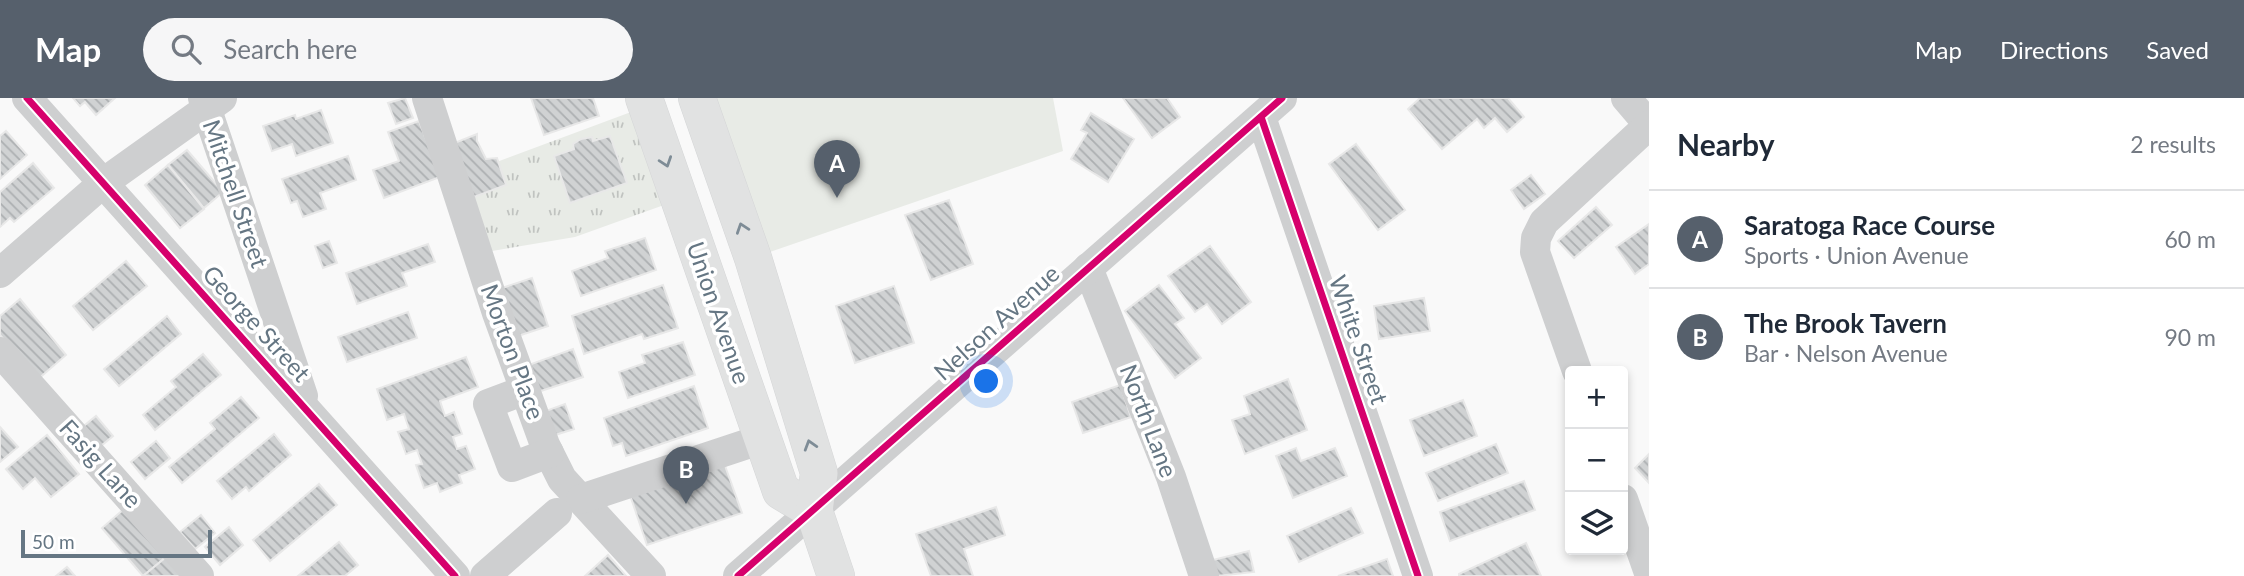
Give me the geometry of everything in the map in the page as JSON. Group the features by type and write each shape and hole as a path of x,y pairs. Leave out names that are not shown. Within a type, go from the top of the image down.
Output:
{"main road":[{"name":"Union Avenue","path":"644,98 780,491 814,512"},
{"name":"Union Avenue","path":"697,98 753,258 819,473 814,512 836,576"}],"street":[{"name":"George Street","path":"27,98 455,576"},
{"name":"Morton Place","path":"427,98 525,390 562,479 569,506 650,576"},
{"path":"1575,366 1535,252 1536,238 1544,222 1649,125 1626,98"},
{"path":"0,273 103,183 210,101"},
{"name":"Mitchell Street","path":"210,101 307,409"},
{"name":"Nelson Avenue","path":"738,576 814,512 1271,107"},
{"name":"White Street","path":"1271,107 1418,576"},
{"name":"North Lane","path":"1087,268 1171,477 1204,576"},
{"name":"Fasig Lane","path":"0,352 199,576"},
{"path":"525,390 488,404 512,467 549,453"},
{"path":"485,576 569,506 762,439"},
{"path":"1628,513 1649,573"}],"green space":[{"path":"713,98 1053,98 1063,151 767,253"},
{"path":"631,112 664,205 575,237 486,252 462,175"}],"building":[{"path":"73,98 115,98 96,115 85,102 80,106"},
{"path":"405,98 413,118 396,124 388,103"},
{"path":"531,98 593,98 599,116 544,135"},
{"path":"1123,98 1167,98 1180,117 1152,138"},
{"path":"1420,98 1508,98 1524,117 1507,132 1495,118 1484,128 1477,119 1442,149 1408,109"},
{"path":"321,110 333,143 296,156 292,144 272,151 263,126"},
{"path":"1091,113 1134,139 1108,182 1071,159 1087,133 1081,130"},
{"path":"419,121 440,177 384,198 373,170 399,161 388,132"},
{"path":"6,131 27,155 0,179 0,136"},
{"path":"477,134 477,141 486,159 497,158 506,185 474,197 452,144"},
{"path":"610,136 627,183 570,203 554,156 574,149 573,144 581,139 592,137 593,141"},
{"path":"1356,144 1405,210 1378,230 1329,164"},
{"path":"187,150 223,192 204,208 168,165"},
{"path":"348,156 356,180 320,193 326,209 303,217 297,201 291,203 282,179"},
{"path":"33,163 54,188 14,222 10,218 0,227 0,192"},
{"path":"168,165 204,209 180,228 145,185"},
{"path":"1531,175 1545,194 1524,209 1511,190"},
{"path":"949,200 973,264 931,280 905,215"},
{"path":"1596,207 1612,225 1574,258 1558,241"},
{"path":"1649,224 1649,264 1635,274 1616,247"},
{"path":"645,238 656,270 581,296 572,271 608,258 605,251"},
{"path":"329,241 337,263 323,268 315,246"},
{"path":"428,244 435,262 402,273 407,286 357,304 346,273"},
{"path":"1210,246 1251,302 1222,324 1207,304 1195,312 1168,276"},
{"path":"126,261 147,286 93,330 73,306"},
{"path":"532,278 548,326 515,337 499,289"},
{"path":"663,285 678,328 644,339 642,334 584,354 572,316"},
{"path":"1159,285 1184,318 1175,324 1201,358 1175,378 1125,311"},
{"path":"894,286 914,343 855,363 836,306"},
{"path":"1424,298 1430,331 1379,339 1374,306"},
{"path":"20,299 66,355 37,380 0,335 0,316"},
{"path":"408,312 417,338 347,362 338,337"},
{"path":"167,316 181,334 119,386 104,369"},
{"path":"683,342 695,375 628,398 619,372 645,363 642,355"},
{"path":"573,349 583,377 532,394 523,367"},
{"path":"203,354 221,375 155,430 143,415 176,387 171,381"},
{"path":"466,357 478,387 440,401 445,416 454,412 462,434 453,437 457,449 466,446 475,469 459,475 462,483 440,492 437,483 424,488 416,465 422,464 417,450 406,454 398,432 409,429 404,414 387,420 377,389"},
{"path":"1288,379 1307,430 1245,454 1232,420 1250,414 1244,396"},
{"path":"1120,385 1131,417 1083,433 1072,402"},
{"path":"694,386 708,428 626,456 622,443 613,446 604,418"},
{"path":"241,397 259,418 182,483 169,467 215,429 210,423"},
{"path":"1463,400 1477,436 1424,456 1410,420"},
{"path":"565,404 574,429 552,436 543,412"},
{"path":"96,416 113,436 96,450 79,430"},
{"path":"0,427 18,447 0,462"},
{"path":"274,434 291,455 249,491 246,487 232,499 217,481"},
{"path":"47,435 79,474 51,497 35,478 23,489 6,469"},
{"path":"156,441 170,458 145,479 131,462"},
{"path":"1496,444 1508,473 1438,501 1426,473"},
{"path":"1296,448 1301,461 1335,448 1347,476 1293,498 1276,456"},
{"path":"1649,454 1649,483 1635,468"},
{"path":"724,463 742,513 647,545 630,495"},
{"path":"1524,481 1535,510 1450,541 1440,512"},
{"path":"319,484 337,505 270,561 253,540"},
{"path":"996,507 1005,535 964,549 973,576 931,576 916,534"},
{"path":"1351,508 1363,533 1299,562 1287,536"},
{"path":"124,509 165,558 143,576 102,528"},
{"path":"201,515 215,533 195,549 180,532"},
{"path":"229,527 243,545 220,565 205,547"},
{"path":"339,542 358,565 345,576 298,576"},
{"path":"1526,543 1541,576 1459,576 1459,574"},
{"path":"1249,551 1254,572 1217,576 1213,560"},
{"path":"608,555 626,576 585,576"},
{"path":"165,558 181,576 143,576"},
{"path":"1387,559 1393,576 1338,576"},
{"path":"67,567 75,576 56,576"}],"cycle path":[{"path":"27,98 455,576"},
{"path":"738,576 1282,98"},
{"path":"1261,117 1418,576"}],"place":[{"name":"Saratoga Race Course","path":"837,198"},
{"name":"The Brook Tavern","path":"686,504"}]}
